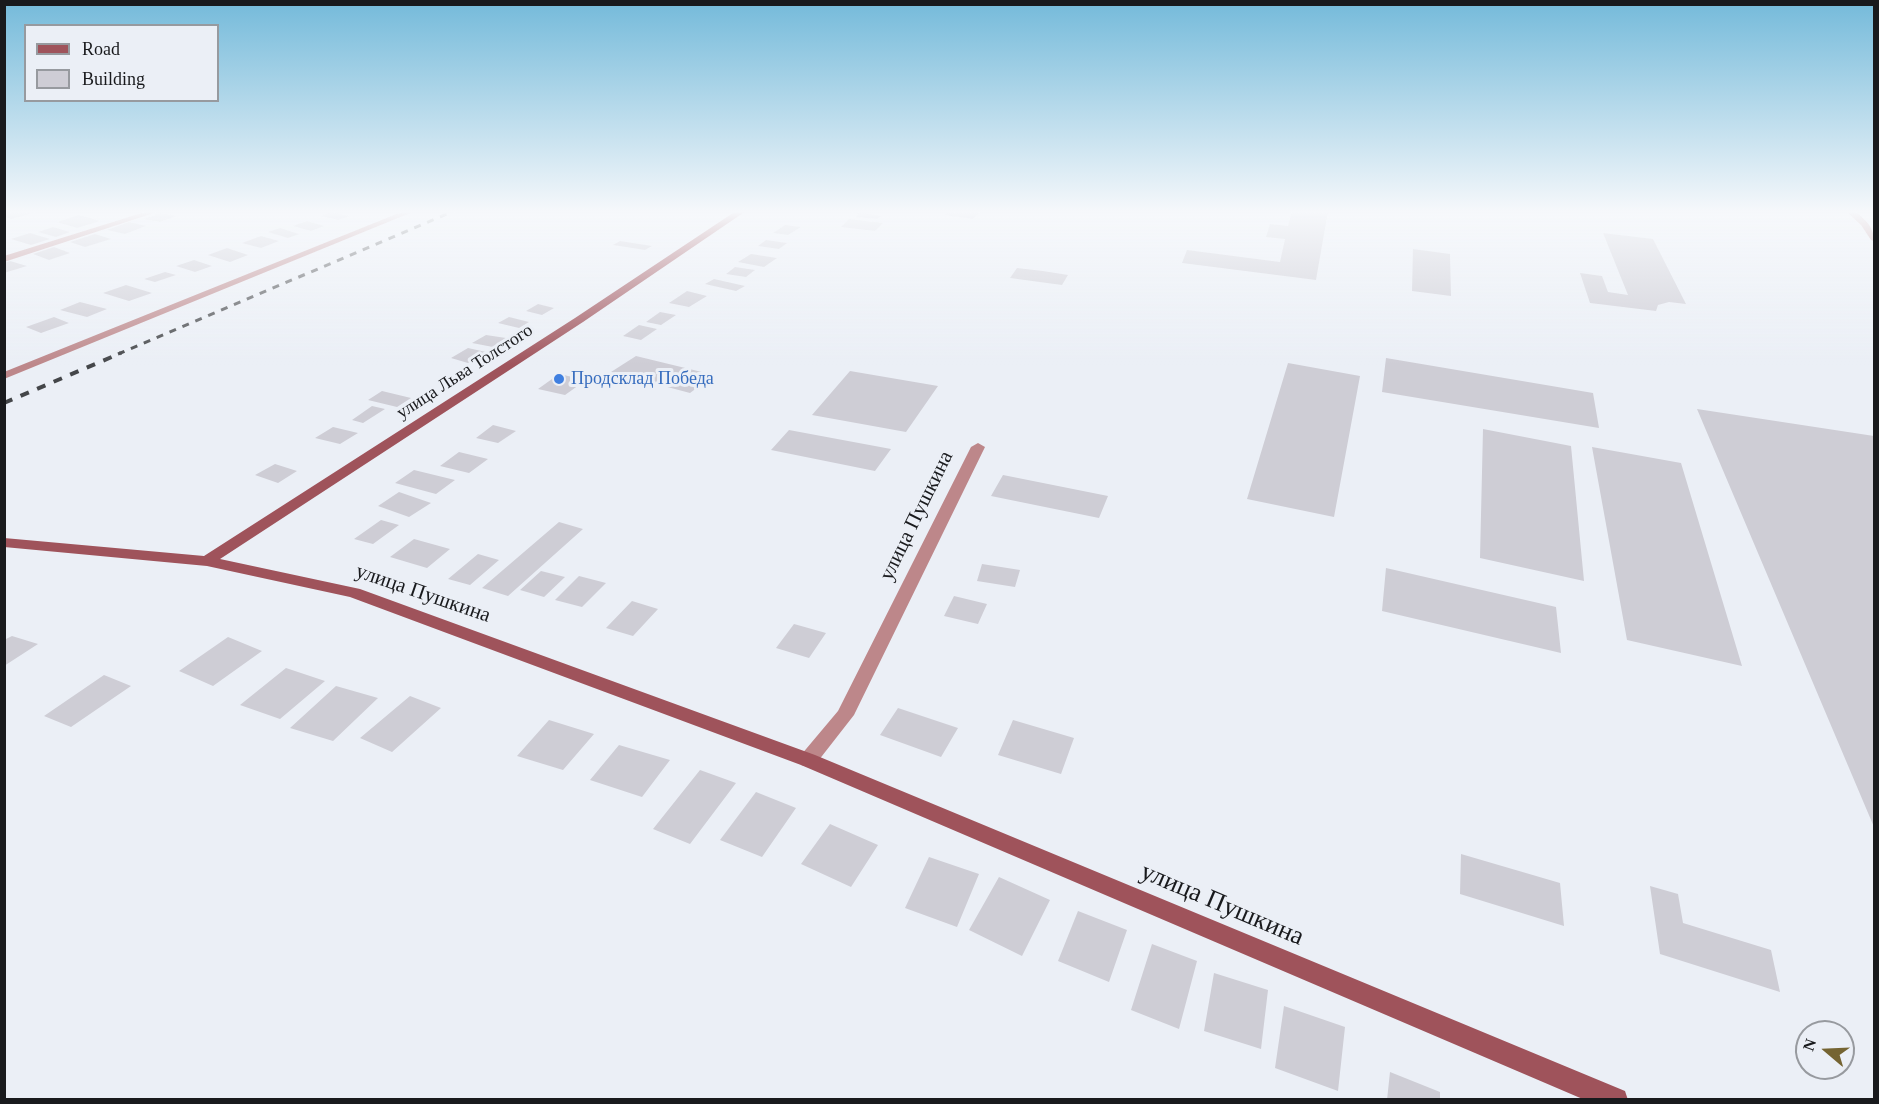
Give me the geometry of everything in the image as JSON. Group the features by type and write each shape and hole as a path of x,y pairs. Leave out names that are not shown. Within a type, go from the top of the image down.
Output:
{"main road":[{"name":"улица Льва Толстого","path":"207,561 665,263"},
{"name":"улица Пушкина","path":"4,542 207,561 354,593 808,760 1616,1100"}],"street":[{"path":"4,376 284,263"},
{"name":"улица Пушкина","path":"808,760 845,715 978,447"}],"building":[{"path":"4,263 15,263 27,266 4,273"},
{"path":"186,263 202,263 212,266 195,272 176,266"},
{"path":"741,263 770,263 764,267"},
{"path":"1182,263 1319,263 1316,280"},
{"path":"1413,263 1450,263 1451,296 1412,291"},
{"path":"1615,263 1665,263 1686,304 1669,302 1658,305 1656,311 1590,303 1580,273 1602,276 1608,292 1628,295"},
{"path":"735,267 755,270 746,277 726,274"},
{"path":"1017,268 1068,275 1062,285 1010,278"},
{"path":"165,272 176,275 155,282 144,279"},
{"path":"714,279 745,286 736,291 705,284"},
{"path":"126,285 152,293 129,301 103,293"},
{"path":"687,291 707,296 689,307 669,303"},
{"path":"80,302 107,309 87,317 60,310"},
{"path":"538,304 554,308 542,315 526,311"},
{"path":"660,312 676,315 661,325 646,322"},
{"path":"54,317 69,323 41,333 26,327"},
{"path":"509,317 529,322 519,328 498,323"},
{"path":"639,325 657,329 641,340 623,336"},
{"path":"486,335 506,338 493,347 472,343"},
{"path":"468,348 486,352 468,363 451,358"},
{"path":"636,356 714,375 690,393 611,372"},
{"path":"1386,358 1593,393 1599,428 1382,392"},
{"path":"1288,363 1360,376 1334,517 1247,499"},
{"path":"850,371 938,386 906,432 812,415"},
{"path":"559,374 586,380 565,395 538,389"},
{"path":"382,391 411,398 397,407 368,400"},
{"path":"372,406 385,409 363,423 352,420"},
{"path":"1697,409 1874,436 1874,827"},
{"path":"493,425 516,431 498,443 476,438"},
{"path":"333,427 358,433 340,444 315,438"},
{"path":"1483,429 1571,446 1584,581 1480,558"},
{"path":"789,430 891,449 875,471 771,450"},
{"path":"1592,447 1681,463 1742,666 1627,640"},
{"path":"459,452 488,459 469,473 440,466"},
{"path":"275,464 297,471 278,483 255,475"},
{"path":"414,470 455,480 436,494 395,483"},
{"path":"1003,475 1108,496 1099,518 991,496"},
{"path":"399,492 431,503 409,517 378,506"},
{"path":"381,520 399,525 373,544 354,539"},
{"path":"559,522 583,529 508,596 482,588"},
{"path":"414,539 450,549 427,568 390,557"},
{"path":"478,554 499,560 470,585 448,579"},
{"path":"982,564 1020,570 1015,587 977,581"},
{"path":"1386,568 1556,607 1561,653 1382,611"},
{"path":"541,571 565,577 544,597 520,590"},
{"path":"579,576 606,583 582,607 555,600"},
{"path":"954,596 987,604 978,624 944,616"},
{"path":"632,601 658,609 633,636 606,628"},
{"path":"794,624 826,633 809,658 776,648"},
{"path":"12,636 38,644 4,666 4,640"},
{"path":"228,637 262,651 213,686 179,671"},
{"path":"286,668 325,681 280,719 240,705"},
{"path":"104,675 131,686 71,727 44,716"},
{"path":"336,686 378,698 333,741 290,728"},
{"path":"410,696 441,708 392,752 360,738"},
{"path":"898,708 958,728 941,757 880,735"},
{"path":"549,720 594,734 563,770 517,756"},
{"path":"1013,720 1074,738 1061,774 998,755"},
{"path":"619,745 670,760 642,797 590,780"},
{"path":"700,770 736,783 690,844 653,829"},
{"path":"756,792 796,808 762,857 720,840"},
{"path":"830,824 878,845 851,887 801,864"},
{"path":"1461,854 1560,883 1564,926 1460,894"},
{"path":"929,857 979,874 957,927 905,908"},
{"path":"999,877 1050,900 1022,956 969,930"},
{"path":"1650,886 1678,894 1683,923 1771,950 1780,992 1660,954"},
{"path":"1078,911 1127,930 1109,982 1058,961"},
{"path":"1152,944 1197,961 1179,1029 1131,1010"},
{"path":"1214,973 1268,990 1261,1049 1204,1031"},
{"path":"1284,1006 1345,1027 1338,1091 1275,1068"},
{"path":"1390,1072 1440,1092 1440,1100 1387,1100"}],"railway":[{"path":"118,354 333,263"},
{"path":"4,403 121,353"}],"place":[{"name":"Продсклад Победа","path":"559,379"}]}
